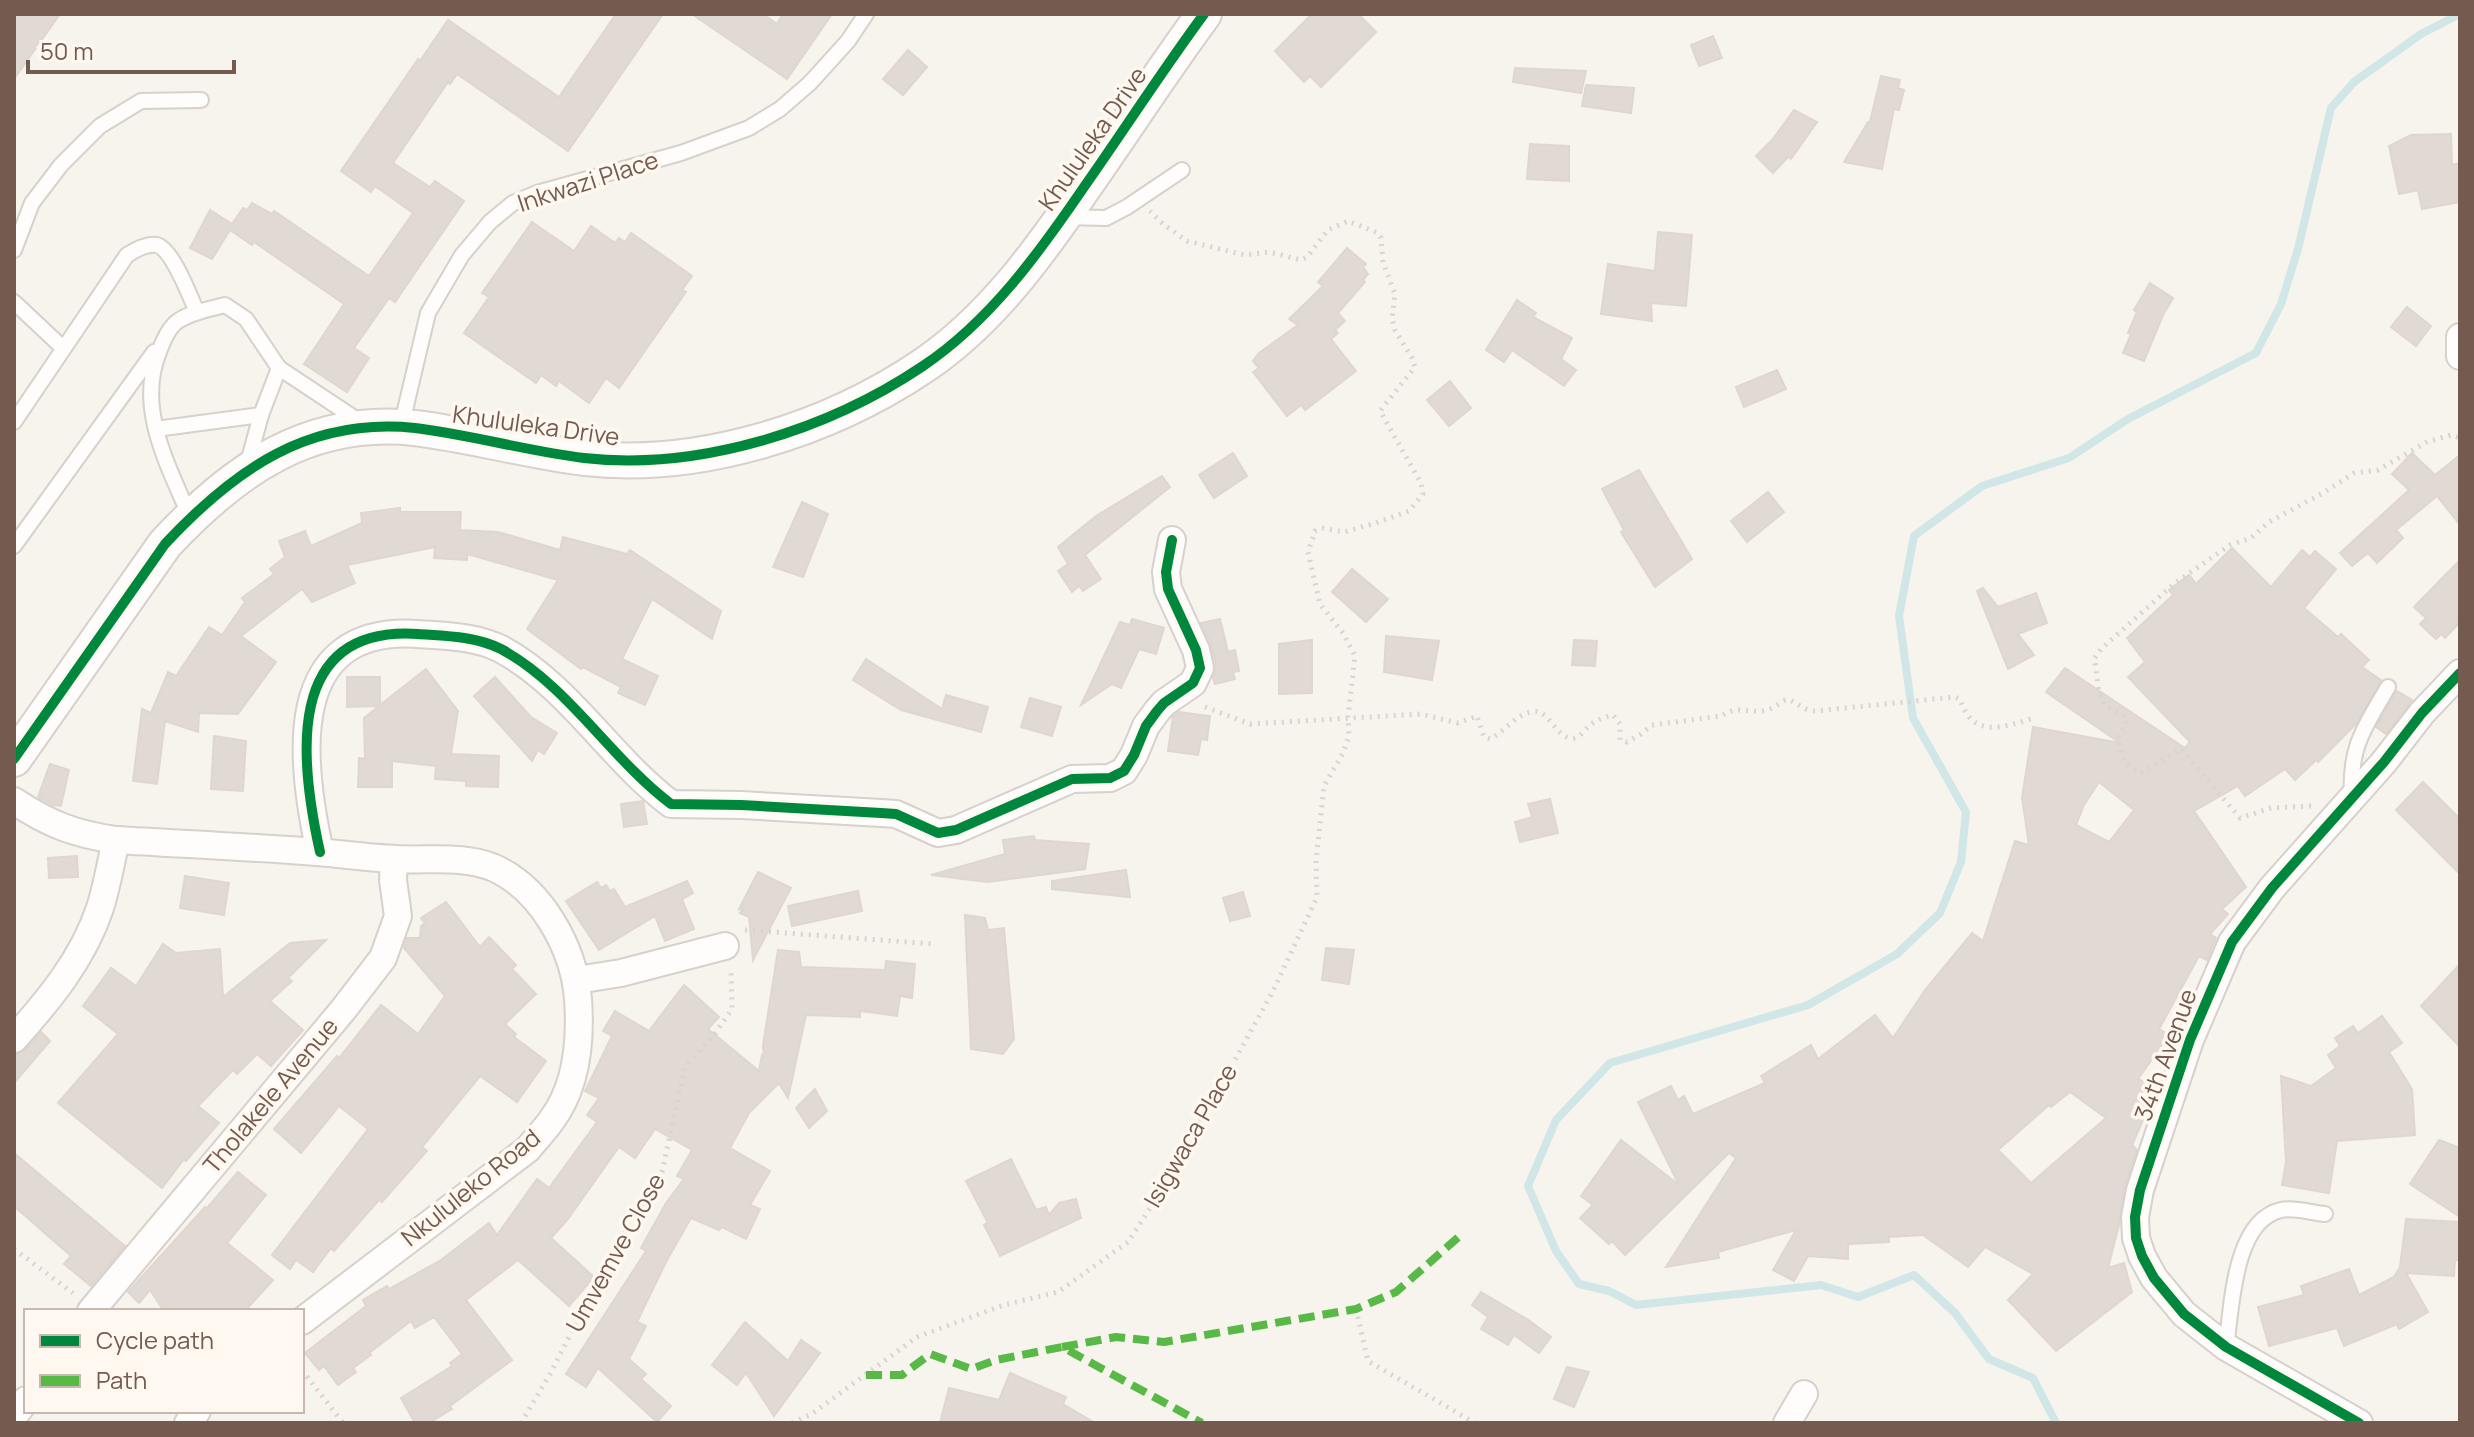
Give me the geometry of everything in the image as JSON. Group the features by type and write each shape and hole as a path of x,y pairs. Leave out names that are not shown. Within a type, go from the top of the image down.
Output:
{"street":[{"name":"Khululeka Drive","path":"14,759 165,544 190,517 246,470 280,451 314,437 347,429 384,427 449,433 586,458 686,456 739,447 788,433 835,414 898,382 937,356 995,303 1031,262 1204,14"},
{"path":"2460,337 2460,356"},
{"path":"320,852 311,808 306,721 319,676 342,651 363,641 399,633 467,638 500,649 549,683 671,804 896,814 938,833 956,830 1072,779 1110,778 1124,771 1146,726 1157,711 1193,683 1200,668 1196,650 1168,589 1166,572 1172,540"},
{"name":"34th Avenue","path":"2359,1423 2226,1347 2184,1314 2154,1278 2142,1256 2136,1238 2135,1217 2140,1190 2190,1040 2232,942 2272,888 2460,673"},
{"name":"Nkululeko Road","path":"14,801 60,827 116,840 476,862 504,873 536,900 553,924 577,980 580,1026 567,1094 552,1120 528,1149 304,1319"},
{"path":"14,1039 53,995 78,956 100,908 116,840"},
{"name":"Tholakele Avenue","path":"93,1309 383,958 398,916 393,880 394,859"},
{"path":"577,980 621,973 725,946"},
{"path":"1787,1423 1804,1394"}],"lane":[{"name":"Inkwazi Place","path":"384,427 428,313 462,255 490,222 513,203 537,193 681,153 749,128 780,109 810,83 848,41 866,14"},
{"path":"14,250 32,203 61,165 100,126 141,101 201,100"},
{"path":"1063,217 1106,218 1182,170"},
{"path":"14,422 127,255 153,244 162,247 197,312"},
{"path":"14,302 63,348"},
{"path":"14,546 176,321 197,312 225,305 246,319 279,368 384,427"},
{"path":"163,341 153,367 150,398 156,429 190,517"},
{"path":"246,470 261,415 279,368"},
{"path":"156,429 261,415"},
{"path":"2352,798 2356,744 2388,687"},
{"path":"2226,1347 2240,1261 2245,1243 2258,1225 2284,1209 2325,1214"}],"path":[{"path":"1145,194 1149,210 1187,241 1245,255 1269,252 1301,260 1307,257 1328,230 1348,221 1378,233 1381,238 1383,262 1395,294 1392,319 1415,367 1380,411 1421,483 1423,494 1409,511 1344,532 1322,528 1315,531 1310,539 1308,552 1320,604 1343,633 1355,656 1348,717"},
{"path":"2352,798 2335,799 2322,806 2271,808 2240,818 2181,749 2141,773 2133,771 2128,767 2117,740 2127,718 2103,703 2094,659 2157,597 2230,545 2251,538 2269,522 2354,473 2378,470 2427,442 2451,435 2460,438"},
{"path":"1181,692 1205,707 1250,724 1421,714 1458,723 1477,716 1484,737 1490,739 1533,711 1540,712 1570,738 1613,715 1620,724 1620,740 1627,742 1652,725 1722,716 1730,710 1767,711 1786,700 1807,711 1815,711 1955,697 1960,699 1969,718 1986,727 1996,728 2034,718"},
{"path":"725,946 745,930 934,944"},
{"path":"14,1249 91,1309"},
{"path":"1356,1309 1368,1361 1475,1423"},
{"path":"304,1373 343,1423"}],"building":[{"path":"14,14 60,14 14,79"},
{"path":"616,14 663,14 568,151 457,74 450,84 448,82 393,163 430,187 435,181 464,201 395,302 389,298 354,348 369,358 347,392 304,364 344,304 254,242 252,245 230,230 212,259 190,248 210,210 232,224 243,208 247,210 252,203 272,214 274,211 369,276 413,213 375,186 371,192 341,171 448,20 559,97"},
{"path":"692,14 763,14 777,24 783,14 832,14 787,79"},
{"path":"1312,14 1358,14 1376,32 1321,87 1310,76 1304,82 1275,51"},
{"path":"1713,36 1722,58 1699,66 1691,45"},
{"path":"908,50 927,67 903,95 883,79"},
{"path":"1515,68 1586,71 1581,93 1513,82"},
{"path":"1881,76 1900,80 1898,88 1904,90 1899,110 1894,109 1882,169 1844,162 1870,122"},
{"path":"1586,85 1634,88 1631,113 1582,106"},
{"path":"1794,110 1817,122 1791,159 1788,157 1773,173 1756,156"},
{"path":"2451,134 2452,165 2460,163 2460,202 2422,209 2418,190 2399,194 2389,146 2411,135"},
{"path":"1530,144 1569,146 1569,181 1527,179"},
{"path":"532,222 574,251 591,226 615,243 619,238 625,242 631,233 692,276 682,290 686,292 619,388 606,378 589,403 559,381 556,386 541,375 536,383 464,333 489,297 482,293"},
{"path":"1658,232 1692,235 1686,306 1651,303 1652,321 1601,314 1608,264 1655,271"},
{"path":"1347,248 1366,264 1363,267 1368,274 1363,280 1365,282 1338,313 1345,321 1331,339 1356,371 1305,410 1301,405 1287,416 1253,372 1259,368 1253,361 1259,353 1298,325 1289,319 1323,286 1318,282"},
{"path":"2150,283 2173,298 2144,361 2123,353 2137,312 2134,310"},
{"path":"1517,300 1536,313 1533,317 1572,338 1561,359 1576,370 1564,386 1512,350 1504,362 1486,350"},
{"path":"2407,307 2431,326 2416,346 2391,327"},
{"path":"1777,370 1786,389 1744,407 1736,387"},
{"path":"1450,381 1471,408 1449,426 1427,400"},
{"path":"1233,453 1247,476 1214,498 1199,475"},
{"path":"2412,453 2435,475 2460,455 2460,525 2437,496 2396,530 2403,538 2377,563 2368,553 2352,566 2340,553 2409,490 2392,474"},
{"path":"1639,470 1692,559 1655,587 1621,532 1624,530 1602,489"},
{"path":"1162,476 1170,487 1085,555 1101,579 1083,591 1079,586 1072,592 1058,571 1068,564 1058,547 1096,516"},
{"path":"1768,492 1784,512 1747,542 1731,521"},
{"path":"802,502 828,514 803,577 773,567"},
{"path":"400,508 400,512 461,512 460,530 498,532 560,550 563,537 627,554 630,550 721,611 712,639 652,599 622,659 658,676 645,705 618,693 621,687 583,667 581,669 527,629 558,580 467,554 467,560 434,558 435,547 347,565 355,583 312,602 302,589 241,636 276,662 238,714 199,713 198,732 165,721 157,784 133,781 142,709 151,713 168,672 176,676 209,627 222,635 245,602 242,598 274,574 270,569 285,557 279,541 305,531 311,546 362,523 361,513"},
{"path":"2232,548 2271,587 2302,550 2310,557 2315,551 2336,569 2304,608 2338,637 2341,634 2369,660 2362,667 2381,680 2356,724 2295,780 2285,769 2245,796 2238,786 2194,811 2246,887 2222,909 2228,914 2210,934 2216,938 2207,960 2199,956 2159,1029 2169,1035 2138,1079 2157,1088 2132,1145 2137,1150 2124,1187 2119,1225 2108,1268 2124,1263 2132,1292 2056,1351 2008,1300 2033,1274 1985,1247 1968,1267 1923,1235 1889,1237 1889,1242 1848,1244 1848,1259 1808,1256 1794,1281 1773,1270 1796,1230 1718,1252 1719,1258 1666,1267 1736,1158 1729,1153 1625,1255 1612,1241 1609,1244 1580,1218 1593,1205 1581,1196 1621,1140 1679,1185 1638,1102 1671,1086 1678,1100 1684,1096 1693,1114 1765,1083 1761,1076 1811,1045 1818,1059 1875,1015 1893,1038 1925,990 1972,933 1983,941 2015,841 2029,845 2022,798 2033,727 2120,743 2046,692 2065,668 2185,748 2190,742 2128,677 2145,662 2127,638 2173,595 2169,590 2189,575 2196,584","holes":["2099,782 2134,810 2109,842 2076,825","2070,1092 2106,1118 2031,1183 1998,1150 2049,1105 2051,1107"]},
{"path":"2460,560 2460,622 2445,638 2441,634 2436,639 2420,624 2426,618 2414,607"},
{"path":"1352,569 1388,599 1366,622 1332,592"},
{"path":"1983,588 1998,607 2036,593 2047,623 2018,634 2034,655 2008,669 1977,591"},
{"path":"1132,619 1164,628 1156,654 1139,649 1121,688 1112,684 1081,705 1120,622 1130,625"},
{"path":"1220,619 1228,652 1235,650 1239,671 1233,672 1235,679 1215,684 1216,665 1201,623"},
{"path":"1386,636 1439,641 1432,680 1384,672"},
{"path":"1312,640 1312,693 1279,694 1279,644"},
{"path":"1574,640 1597,641 1595,666 1572,665"},
{"path":"866,659 942,709 946,695 988,707 981,732 901,710 853,680"},
{"path":"426,669 458,711 451,754 499,756 498,787 466,786 466,781 435,779 436,766 392,761 392,787 358,787 359,758 365,759 364,718 379,706 347,707 347,677 380,677 380,705"},
{"path":"495,677 531,717 557,733 544,754 538,750 532,761 474,696"},
{"path":"2397,691 2412,700 2386,734 2376,727"},
{"path":"1030,698 1061,707 1052,736 1021,727"},
{"path":"1179,712 1210,716 1207,740 1201,739 1198,755 1168,751 1173,717"},
{"path":"214,736 246,741 243,791 211,789"},
{"path":"50,764 69,770 61,806 38,797"},
{"path":"2423,782 2460,819 2460,874 2396,810"},
{"path":"1550,799 1558,833 1520,842 1515,822 1532,817 1528,804"},
{"path":"643,801 647,824 624,827 621,804"},
{"path":"1034,836 1035,840 1089,844 1085,869 987,882 931,875 1005,854 1003,840"},
{"path":"77,856 78,877 49,878 48,858"},
{"path":"1126,870 1130,897 1052,889 1052,881"},
{"path":"758,872 791,888 753,960 749,917 740,913 744,907 739,909"},
{"path":"185,876 229,883 224,915 180,908"},
{"path":"687,881 693,893 682,899 694,929 665,941 655,916 599,950 566,901 597,882 601,888 606,885 610,891 614,889 625,907"},
{"path":"858,891 862,911 792,926 788,906"},
{"path":"1243,892 1250,916 1230,921 1223,898"},
{"path":"446,902 480,947 489,937 516,965 512,969 536,994 505,1024 516,1034 514,1037 546,1061 517,1102 480,1076 422,1147 427,1151 334,1251 331,1248 313,1272 296,1260 290,1269 272,1255 368,1129 339,1106 301,1153 274,1129 337,1056 339,1058 381,1005 418,1034 445,996 404,948 407,938 420,938 421,926 425,923 421,918"},
{"path":"965,915 985,918 988,930 1004,928 1014,1039 1003,1054 971,1049"},
{"path":"326,940 288,978 292,981 270,1001 303,1030 271,1066 257,1054 237,1074 233,1070 198,1106 219,1123 186,1161 184,1159 162,1188 58,1103 118,1034 83,1006 111,968 136,986 163,944 176,953 220,949 223,997 290,943"},
{"path":"1326,948 1354,950 1349,984 1322,980"},
{"path":"778,950 799,952 801,967 885,970 886,961 915,964 912,998 900,996 897,1016 860,1011 860,1017 806,1015 788,1098 779,1083 749,1113 730,1148 770,1171 750,1205 760,1209 746,1239 722,1227 719,1230 691,1218 637,1322 646,1326 629,1359 646,1374 641,1379 671,1406 657,1422 598,1368 586,1387 566,1374 646,1251 641,1248 666,1203 684,1179 677,1176 692,1150 655,1129 635,1158 619,1147 551,1238 594,1277 569,1306 518,1260 466,1300 512,1360 450,1406 452,1409 429,1423 415,1423 401,1398 452,1366 450,1363 462,1354 434,1317 415,1328 411,1321 369,1353 371,1355 353,1368 356,1372 338,1385 324,1366 319,1370 305,1353 366,1306 363,1300 441,1260 489,1223 497,1235 537,1179 549,1188 597,1122 587,1115 599,1098 585,1091 612,1036 603,1031 615,1011 649,1031 684,985 719,1017 708,1029 759,1071 762,1055 764,1057 763,1045"},
{"path":"2460,964 2460,1047 2421,1006"},
{"path":"2382,1016 2402,1043 2389,1052 2412,1089 2415,1135 2337,1141 2329,1193 2282,1185 2286,1162 2281,1076 2311,1086 2336,1068 2328,1055 2340,1046 2335,1038 2353,1026 2358,1033"},
{"path":"41,1032 50,1041 14,1083 14,1055 25,1050"},
{"path":"815,1089 827,1111 809,1128 796,1108"},
{"path":"2439,1140 2460,1148 2460,1217 2410,1184"},
{"path":"14,1153 125,1246 91,1286 64,1264 71,1256 14,1206"},
{"path":"1011,1159 1036,1210 1046,1207 1049,1215 1059,1203 1076,1199 1081,1218 1000,1256 984,1225 988,1223 966,1181"},
{"path":"238,1172 266,1195 227,1243 273,1280 247,1309 163,1309 150,1290 139,1303 128,1292"},
{"path":"2406,1219 2460,1222 2460,1260 2455,1260 2454,1276 2406,1273 2428,1312 2399,1329 2397,1324 2344,1346 2337,1328 2269,1346 2258,1307 2304,1295 2301,1286 2349,1269 2359,1295 2394,1277 2400,1267"},
{"path":"1481,1292 1551,1337 1539,1353 1514,1335 1508,1345 1481,1329 1488,1317 1472,1305"},
{"path":"745,1322 788,1361 801,1340 820,1353 774,1416 746,1373 737,1385 712,1365"},
{"path":"1567,1367 1589,1372 1574,1407 1554,1399"},
{"path":"1010,1373 1066,1397 1063,1404 1095,1423 940,1423 949,1388 999,1400"}],"waterway":[{"path":"2056,1423 2033,1378 1989,1359 1955,1313 1914,1275 1858,1297 1821,1285 1636,1305 1609,1291 1579,1284 1556,1251 1528,1186 1556,1120 1610,1063 1808,1005 1897,954 1940,913 1961,862 1966,812 1913,718 1899,616 1914,536 1982,486 2069,458 2128,419 2256,353 2281,304 2298,249 2331,108 2354,82 2421,34 2460,14"}],"marked path":[{"path":"1062,1347 1116,1337 1164,1342 1356,1309 1396,1292 1462,1234"},
{"path":"866,1375 902,1375 930,1354 971,1369 996,1360 1062,1347 1202,1423"}],"cycle path":[{"path":"14,759 165,544 191,517 246,472 307,440 340,431 376,427 415,428 584,458 672,458 761,441 804,427 886,389 923,366 992,307 1031,261 1204,14"},
{"path":"320,852 308,779 307,741 311,706 322,675 343,652 374,637 418,634 449,636 481,641 501,649 548,682 628,766 671,804 896,814 938,833 956,830 1072,779 1110,778 1124,771 1146,726 1157,711 1193,683 1200,668 1196,650 1168,589 1166,572 1172,540"},
{"path":"2359,1423 2226,1347 2184,1314 2154,1278 2142,1256 2136,1238 2135,1217 2140,1190 2190,1040 2232,942 2272,888 2460,673"}]}
